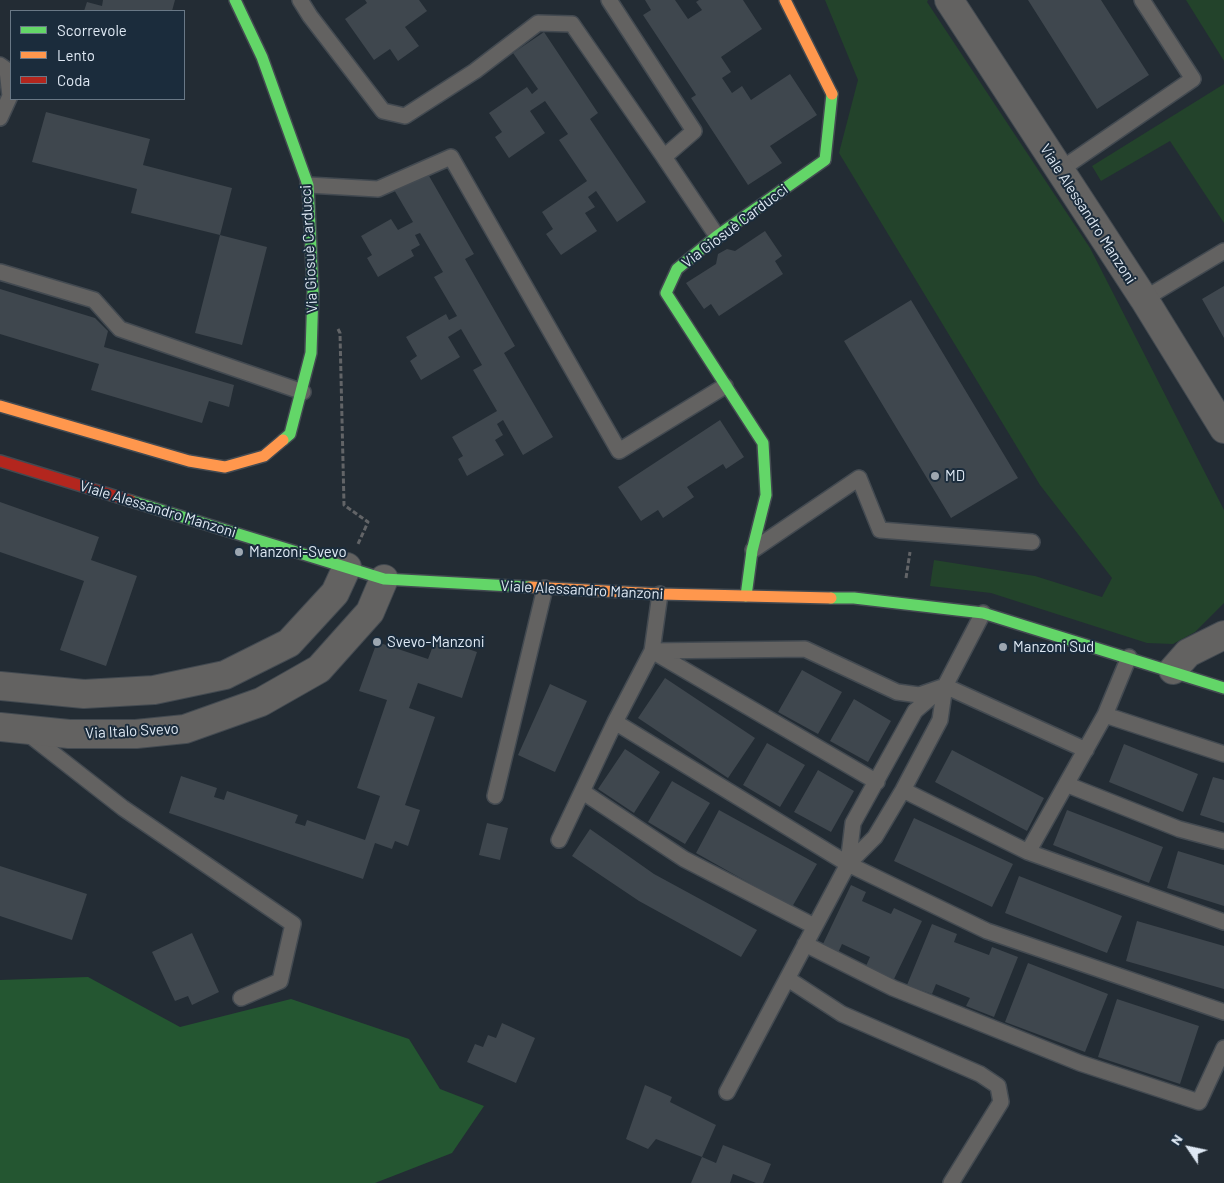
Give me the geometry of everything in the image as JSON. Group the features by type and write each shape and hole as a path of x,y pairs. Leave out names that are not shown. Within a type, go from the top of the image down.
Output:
{"street":[{"name":"Via Giosuè Carducci","path":"0,406 189,461 225,467 264,456 290,434 303,392 311,353 313,291 308,185 262,57 235,0"},
{"name":"Via Giosuè Carducci","path":"746,596 752,551 766,495 763,443 666,293 677,269 717,236 825,160 832,93 785,0"},
{"name":"Viale Alessandro Manzoni","path":"949,0 1144,299 1224,430"},
{"name":"Viale Alessandro Manzoni","path":"0,461 384,579 660,594 854,598 983,613 1173,670 1224,688"},
{"path":"0,686 84,694 154,690 225,675 289,643 335,593 347,567"},
{"name":"Via Italo Svevo","path":"11,728 69,734 136,734 185,729 261,702 318,669 370,612 384,579"},
{"path":"1173,670 1188,653 1224,635"},
{"path":"133,691 136,734"}],"lane":[{"path":"300,0 310,16 384,111 405,116 475,71 538,23 572,24 717,236"},
{"path":"609,0 694,131 664,157"},
{"path":"1060,170 1193,79 1142,0"},
{"path":"0,65 7,70 10,96 0,118"},
{"path":"308,185 378,189 451,157 619,451 725,386"},
{"path":"1144,299 1224,251"},
{"path":"0,272 94,300 120,329 303,392"},
{"path":"752,551 859,478 880,530 1032,542"},
{"path":"495,796 545,588"},
{"path":"559,840 615,722 652,651 660,594"},
{"path":"727,1092 848,864 875,837 903,790 940,720 945,686 983,613"},
{"path":"652,651 805,649 897,692 919,695 945,686 1086,750"},
{"path":"652,651 877,782"},
{"path":"1028,852 1068,785 1105,715 1129,657"},
{"path":"848,864 853,823 915,711 945,686"},
{"path":"1105,715 1224,754"},
{"path":"615,722 848,864 987,932 1224,1012"},
{"path":"11,728 123,808 293,924 280,982 241,998"},
{"path":"1068,785 1179,829 1224,841"},
{"path":"903,790 1028,852 1224,922"},
{"path":"583,792 684,859 814,926"},
{"path":"805,944 902,992 1080,1063 1200,1102 1224,1048"},
{"path":"788,979 842,1014 980,1074 998,1086 1000,1102 951,1183"}],"path":[{"path":"340,333 344,505 368,522 347,567"},
{"path":"902,603 913,533"}],"green space":[{"path":"825,0 928,0 927,2 1090,248 1224,510 1224,603 1195,632 1173,644 1147,643 991,593 930,586 934,560 1035,576 1102,597 1112,578 1040,485 839,153 858,80"},
{"path":"1186,0 1224,0 1224,61"},
{"path":"1224,84 1224,223 1170,141 1101,181 1092,166"},
{"path":"88,977 180,1027 291,999 409,1039 440,1089 484,1106 452,1153 375,1183 0,1183 0,980"}],"building":[{"path":"103,0 175,0 172,10 84,10 87,2 102,6"},
{"path":"365,0 419,0 427,11 405,27 419,46 398,61 390,49 374,60 345,19 367,3"},
{"path":"645,0 675,0 688,19 702,10 696,2 699,0 743,0 762,29 721,57 731,72 722,78 732,93 742,86 751,100 790,74 817,115 770,146 782,163 748,185 691,98 696,95 643,15 651,10"},
{"path":"1028,0 1101,0 1149,75 1097,109"},
{"path":"544,32 598,113 590,119 646,202 617,222 596,191 588,197 595,207 585,213 597,231 561,255 546,234 553,229 542,212 587,181 559,140 568,134 545,101 530,111 545,133 509,158 495,137 502,132 489,113 527,87 532,94 538,89 513,53"},
{"path":"46,112 150,139 143,165 232,188 220,235 131,213 137,189 32,162"},
{"path":"425,169 474,254 465,259 515,346 504,353 553,437 523,455 503,420 497,424 503,435 495,440 504,455 467,476 458,459 463,456 452,437 497,411 473,370 482,365 461,329 448,337 460,357 421,380 410,361 417,356 406,337 446,314 449,320 457,316 434,277 443,272 420,233 415,235 420,245 411,250 414,256 378,277 367,258 372,255 361,236 391,219 398,230 413,222 393,188"},
{"path":"765,231 782,256 775,261 783,274 719,316 711,304 704,309 686,283 716,264 718,254 727,249 735,251"},
{"path":"220,235 267,247 242,345 195,333"},
{"path":"1224,286 1224,338 1202,299"},
{"path":"0,289 95,318 108,331 104,347 234,385 229,407 209,401 202,423 91,390 99,364 0,334"},
{"path":"911,300 1018,478 951,518 844,341"},
{"path":"720,420 744,457 726,469 723,464 687,487 694,497 663,518 658,510 641,521 618,487"},
{"path":"0,502 99,537 91,560 137,576 106,666 60,650 84,581 0,552"},
{"path":"436,638 477,652 462,698 418,683 409,708 435,717 405,805 420,810 408,846 395,841 392,849 375,843 363,879 169,813 181,776 217,788 214,797 224,800 227,791 298,815 295,823 305,826 307,820 365,840 380,796 357,788 387,700 359,691 377,642 428,659"},
{"path":"802,670 842,692 818,734 778,712"},
{"path":"665,678 755,738 728,778 638,718"},
{"path":"550,684 587,701 555,772 518,755"},
{"path":"854,699 891,721 868,762 830,741"},
{"path":"767,743 805,765 780,807 743,785"},
{"path":"1124,744 1198,774 1183,812 1109,782"},
{"path":"625,749 660,772 634,813 598,789"},
{"path":"952,750 1044,798 1027,831 935,782"},
{"path":"818,770 854,791 831,832 794,812"},
{"path":"1213,777 1224,780 1224,823 1200,815"},
{"path":"672,781 710,803 685,844 648,822"},
{"path":"719,810 817,864 792,907 696,853"},
{"path":"1067,810 1163,847 1149,883 1053,845"},
{"path":"914,818 1013,864 992,907 894,861"},
{"path":"487,823 508,828 500,860 479,855"},
{"path":"590,829 654,874 757,930 741,957 639,901 572,856"},
{"path":"1178,851 1224,865 1224,906 1167,888"},
{"path":"0,866 87,894 72,940 0,916"},
{"path":"1019,876 1122,916 1107,953 1005,913"},
{"path":"851,885 866,892 862,901 891,914 894,908 922,921 894,979 866,966 870,957 842,944 838,953 822,946"},
{"path":"1137,921 1224,946 1224,989 1126,961"},
{"path":"932,924 957,934 954,942 989,955 992,947 1018,957 994,1017 966,1006 970,998 936,984 932,994 907,985"},
{"path":"192,933 219,992 192,1005 188,996 175,1001 152,952"},
{"path":"1028,963 1108,994 1085,1052 1005,1022"},
{"path":"1117,999 1199,1026 1180,1084 1098,1057"},
{"path":"502,1023 535,1038 516,1083 467,1062 475,1044 483,1047 488,1035 496,1038"},
{"path":"645,1085 672,1097 670,1102 716,1125 702,1157 656,1139 648,1149 626,1139"},
{"path":"723,1145 771,1164 763,1183 756,1183 733,1174 730,1183 691,1183 702,1157 716,1163"}],"traffic: fast":[{"path":"235,0 262,57 308,185 313,291 311,353 290,434 283,440"},
{"path":"746,596 752,551 766,495 763,443 666,293 677,269 717,236 825,160 832,94"},
{"path":"131,501 384,579 530,587"},
{"path":"831,598 854,598 983,613 1224,688"}],"traffic: slow":[{"path":"785,0 832,94"},
{"path":"0,406 189,461 225,467 264,456 283,440"},
{"path":"530,587 660,594 831,598"}],"traffic: jam":[{"path":"0,461 131,501"}],"place":[{"name":"MD","path":"935,476"},
{"name":"Manzoni-Svevo","path":"239,552"},
{"name":"Svevo-Manzoni","path":"377,642"},
{"name":"Manzoni Sud","path":"1003,647"}]}
